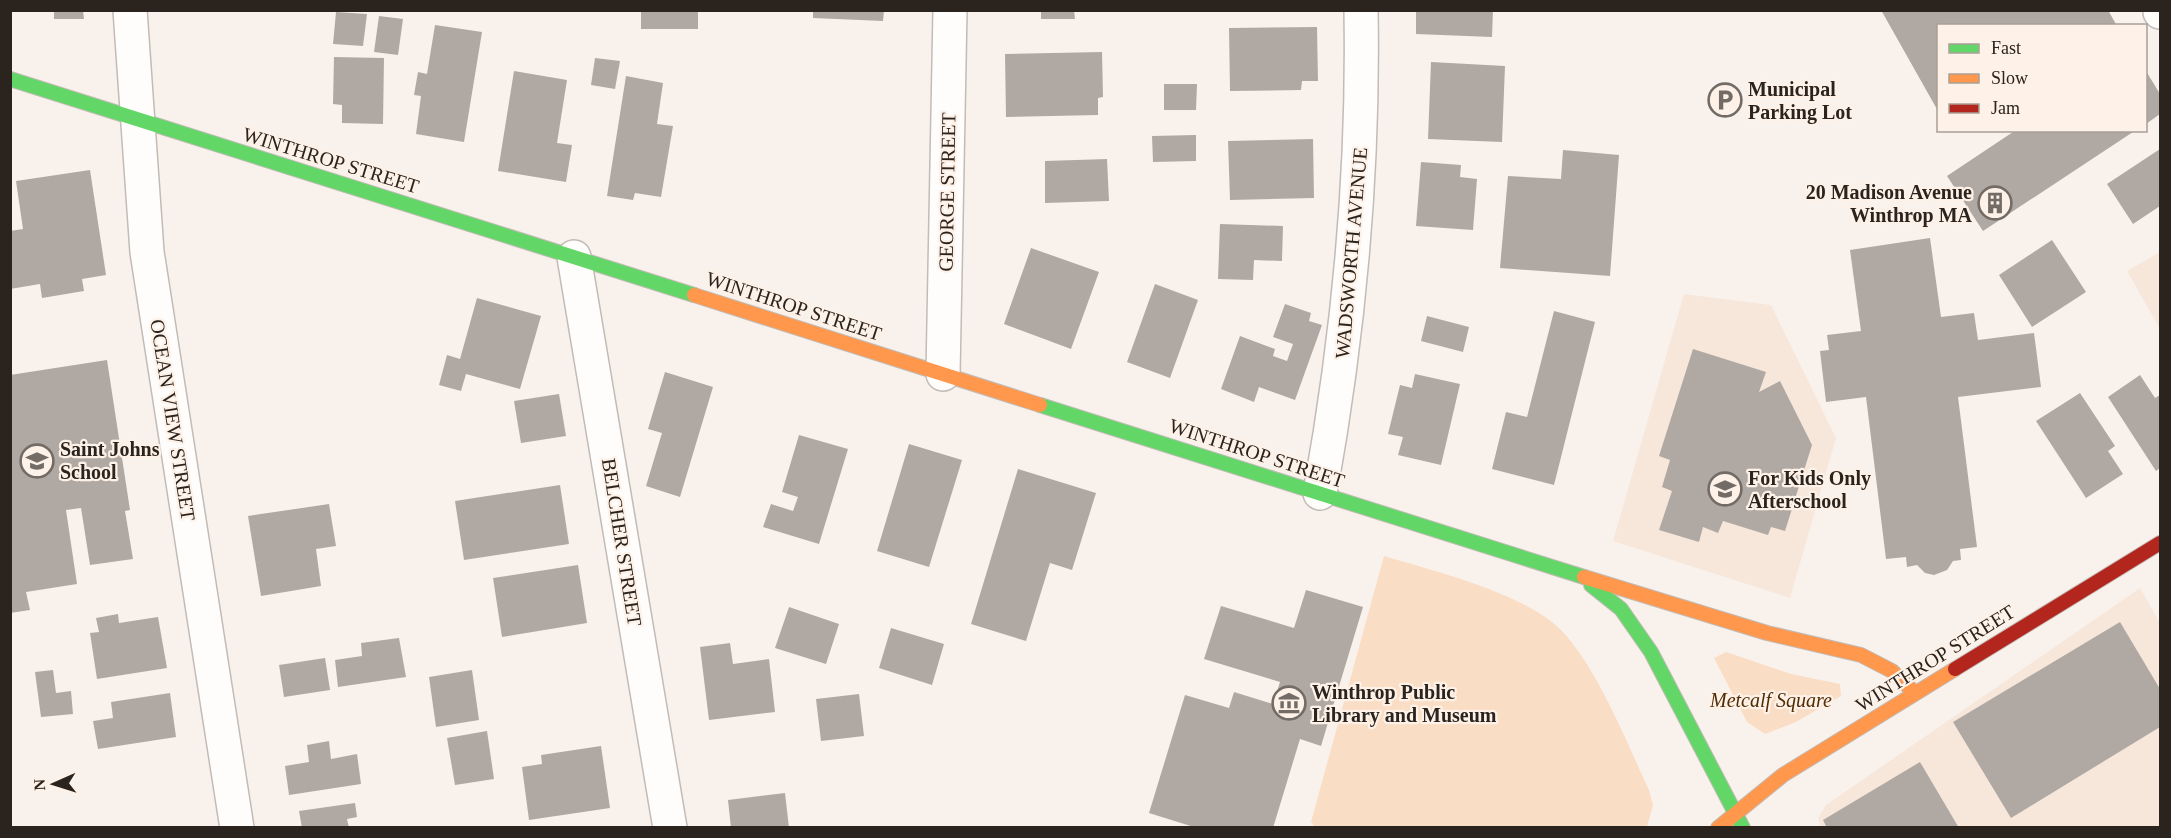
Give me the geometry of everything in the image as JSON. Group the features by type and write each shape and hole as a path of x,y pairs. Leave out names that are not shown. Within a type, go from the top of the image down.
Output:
{"main road":[{"name":"WINTHROP STREET","path":"10,79 1566,571"},
{"name":"WINTHROP STREET","path":"1718,828 1783,776 2160,543"},
{"path":"1566,571 1767,633 1861,655 1892,671 1915,693"},
{"path":"1566,571 1608,597 1641,636 1743,828"}],"street":[{"name":"OCEAN VIEW STREET","path":"130,10 147,252 237,828"},
{"name":"GEORGE STREET","path":"943,374 950,10"},
{"name":"WADSWORTH AVENUE","path":"1320,493 1343,357 1350,292 1360,130 1361,10"},
{"name":"BELCHER STREET","path":"574,257 670,828"}],"shaded area":[{"path":"2160,252 2160,329 2127,271"},
{"name":"For Kids Only Afterschool","path":"1684,294 1771,305 1836,438 1790,598 1613,541"},
{"path":"2140,588 2160,623 2160,827 1821,828 1818,818 1826,805"}],"green space":[{"path":"1384,556 1452,576 1502,594 1545,617 1561,630 1599,684 1649,790 1653,805 1647,827 1315,827 1311,822"},
{"name":"Metcalf Square","path":"1726,652 1791,674 1840,684 1841,696 1796,722 1765,734 1747,722 1714,658"}],"building":[{"path":"54,10 83,10 84,19 54,19"},
{"path":"641,10 698,10 698,29 641,29"},
{"path":"813,10 884,10 883,21 813,18"},
{"path":"1041,10 1074,10 1075,19 1041,19"},
{"path":"1416,10 1493,10 1492,37 1416,34"},
{"path":"1881,10 2108,10 2116,24 1937,24 1937,109"},
{"path":"336,12 367,14 363,46 333,44"},
{"path":"379,16 403,19 398,55 374,52"},
{"path":"435,25 482,32 464,142 416,134 421,96 414,95 418,72 427,74"},
{"path":"1317,27 1318,81 1302,81 1301,90 1230,91 1229,28"},
{"path":"1102,52 1103,97 1098,98 1098,115 1006,117 1005,54"},
{"path":"334,57 384,58 383,124 342,123 342,105 333,104"},
{"path":"595,58 620,61 615,89 591,85"},
{"path":"1431,62 1505,66 1502,142 1428,139"},
{"path":"514,71 567,80 557,143 572,145 566,182 498,171"},
{"path":"2147,73 2160,94 2160,114 2147,123"},
{"path":"626,76 663,83 657,124 673,126 661,197 635,193 633,200 607,196"},
{"path":"1164,84 1197,84 1196,110 1164,110"},
{"name":"20 Madison Avenue Winthrop MA","path":"2013,132 2133,132 1983,231 1947,176"},
{"path":"1196,135 1196,161 1153,162 1152,136"},
{"path":"1313,139 1314,198 1230,200 1228,141"},
{"path":"2160,149 2160,206 2133,224 2107,184"},
{"path":"1563,150 1619,155 1610,276 1500,268 1508,176 1561,179"},
{"path":"1107,159 1109,201 1045,203 1045,161"},
{"path":"1421,162 1461,165 1460,177 1477,179 1473,230 1416,226"},
{"path":"90,170 106,275 82,279 84,291 42,298 40,284 10,289 10,231 23,229 16,181"},
{"path":"1220,224 1283,226 1282,261 1254,260 1253,280 1218,279"},
{"path":"1930,238 1941,317 1974,313 1978,340 2034,333 2041,387 1958,397 1977,547 1960,549 1961,560 1953,561 1947,570 1934,575 1925,573 1917,565 1907,567 1906,557 1886,559 1866,397 1826,402 1820,351 1829,350 1827,335 1861,331 1850,250"},
{"path":"2052,240 2086,292 2032,327 1999,275"},
{"path":"1031,248 1099,272 1071,349 1004,324"},
{"path":"1155,284 1198,300 1170,378 1127,362"},
{"path":"477,298 541,316 520,389 466,374 461,391 439,385 447,355 460,359"},
{"path":"1285,304 1311,313 1309,321 1322,325 1295,400 1259,387 1254,402 1221,389 1240,336 1275,349 1273,356 1287,361 1293,344 1273,337"},
{"path":"1554,311 1595,322 1554,485 1492,469 1506,412 1527,417"},
{"path":"1427,316 1469,327 1463,352 1421,341"},
{"path":"1693,349 1766,372 1759,392 1780,381 1812,445 1785,531 1771,527 1768,535 1723,521 1718,533 1703,527 1699,542 1659,530 1672,491 1662,487 1670,460 1659,456"},
{"path":"107,360 130,510 125,511 133,559 90,565 81,508 66,510 77,584 26,592 30,610 10,613 10,375"},
{"path":"665,372 713,387 680,497 646,486 662,433 648,429"},
{"path":"1415,374 1460,384 1441,465 1398,455 1403,437 1388,434 1400,385 1412,388"},
{"path":"2140,375 2155,398 2160,395 2160,468 2156,471 2108,397"},
{"path":"2080,393 2115,446 2108,451 2123,474 2086,498 2036,421"},
{"path":"559,394 566,436 521,443 514,401"},
{"path":"799,435 848,449 819,544 763,527 771,504 793,511 798,497 782,492"},
{"path":"909,444 962,460 929,567 877,551"},
{"path":"1018,469 1096,493 1072,570 1050,563 1026,641 971,624"},
{"path":"560,485 569,544 464,560 455,501"},
{"path":"329,504 336,546 316,549 321,586 261,596 248,516"},
{"path":"578,565 587,623 502,637 493,578"},
{"path":"1306,590 1363,607 1321,746 1300,739 1273,828 1197,828 1149,813 1185,695 1229,708 1234,692 1273,704 1280,682 1204,659 1221,606 1294,628"},
{"path":"789,607 839,624 826,664 775,648"},
{"path":"118,614 119,623 158,617 167,668 97,679 90,633 99,632 96,618"},
{"path":"2120,622 2160,689 2160,727 2011,818 1953,722"},
{"path":"891,628 944,644 932,685 879,668"},
{"path":"399,638 406,677 338,687 335,660 362,656 361,643"},
{"path":"730,643 733,664 769,659 775,712 709,720 700,647"},
{"path":"325,658 330,690 284,697 279,665"},
{"path":"53,670 56,693 71,691 73,714 41,717 35,672"},
{"path":"472,670 479,720 436,727 429,677"},
{"path":"170,693 176,737 98,749 93,721 113,718 111,702"},
{"path":"859,694 864,736 821,741 816,699"},
{"path":"487,731 494,779 455,785 447,738"},
{"path":"329,741 331,759 357,754 361,784 289,795 285,766 309,762 307,745"},
{"path":"601,746 610,808 529,820 522,767 542,764 541,755"},
{"path":"1920,762 1959,828 1827,828 1823,820"},
{"path":"785,793 789,828 731,828 728,800"},
{"path":"355,803 357,817 347,819 349,828 302,828 299,811"}],"traffic: fast":[{"path":"10,79 694,295"},
{"path":"1040,405 1584,577"},
{"path":"1591,585 1621,609 1651,652 1743,828"}],"traffic: slow":[{"path":"694,295 1040,405"},
{"path":"1584,577 1767,633 1861,655 1892,671 1915,693"},
{"path":"1718,828 1783,775 1955,669"}],"traffic: jam":[{"path":"1955,669 2160,543"}],"place":[{"name":"Municipal Parking Lot","path":"1725,100"},
{"name":"20 Madison Avenue Winthrop MA","path":"1995,203"},
{"name":"Saint Johns School","path":"37,461"},
{"name":"For Kids Only Afterschool","path":"1725,489"},
{"name":"Winthrop Public Library and Museum","path":"1289,703"}]}
